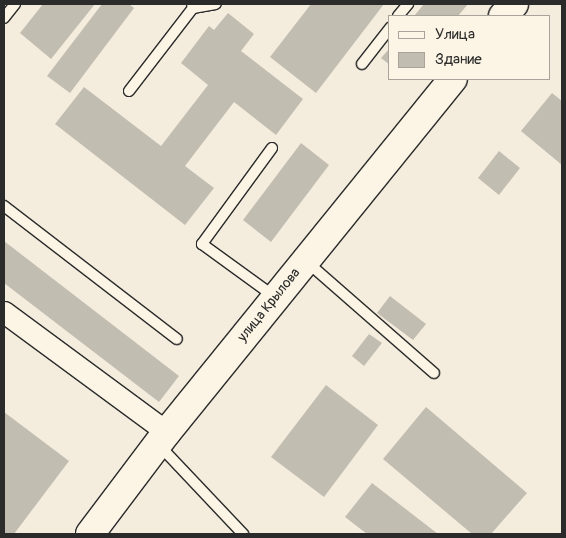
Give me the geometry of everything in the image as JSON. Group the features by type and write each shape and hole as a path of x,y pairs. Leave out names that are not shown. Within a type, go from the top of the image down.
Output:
{"street":[{"path":"505,15 514,4"},
{"name":"улица Крылова","path":"90,534 162,438 452,80"},
{"path":"4,312 162,438"}],"lane":[{"path":"4,18 14,4"},
{"path":"129,92 192,6 216,4"},
{"path":"399,15 408,4"},
{"path":"362,64 388,31"},
{"path":"272,148 202,244 275,298"},
{"path":"4,206 177,339"},
{"path":"305,261 434,373"},
{"path":"162,438 243,534"}],"building":[{"path":"43,4 95,4 51,59 20,33"},
{"path":"102,4 129,4 134,8 70,93 47,76"},
{"path":"311,4 384,4 316,93 270,57"},
{"path":"424,4 468,4 459,15 415,15"},
{"path":"228,13 254,34 241,51 303,99 276,135 234,102 185,166 214,188 185,225 55,124 84,87 161,146 208,85 181,63 209,26 214,30"},
{"path":"388,50 388,63 381,58"},
{"path":"552,93 562,101 562,165 521,131"},
{"path":"301,143 329,165 271,242 243,220"},
{"path":"499,151 520,168 499,195 478,178"},
{"path":"4,241 179,376 159,402 4,283"},
{"path":"390,296 426,324 413,340 377,313"},
{"path":"369,334 382,343 364,366 352,356"},
{"path":"326,385 378,425 324,497 271,457"},
{"path":"426,407 527,493 491,534 472,534 383,459"},
{"path":"4,412 69,461 14,534 4,534"},
{"path":"372,483 438,534 367,534 345,517"}]}
